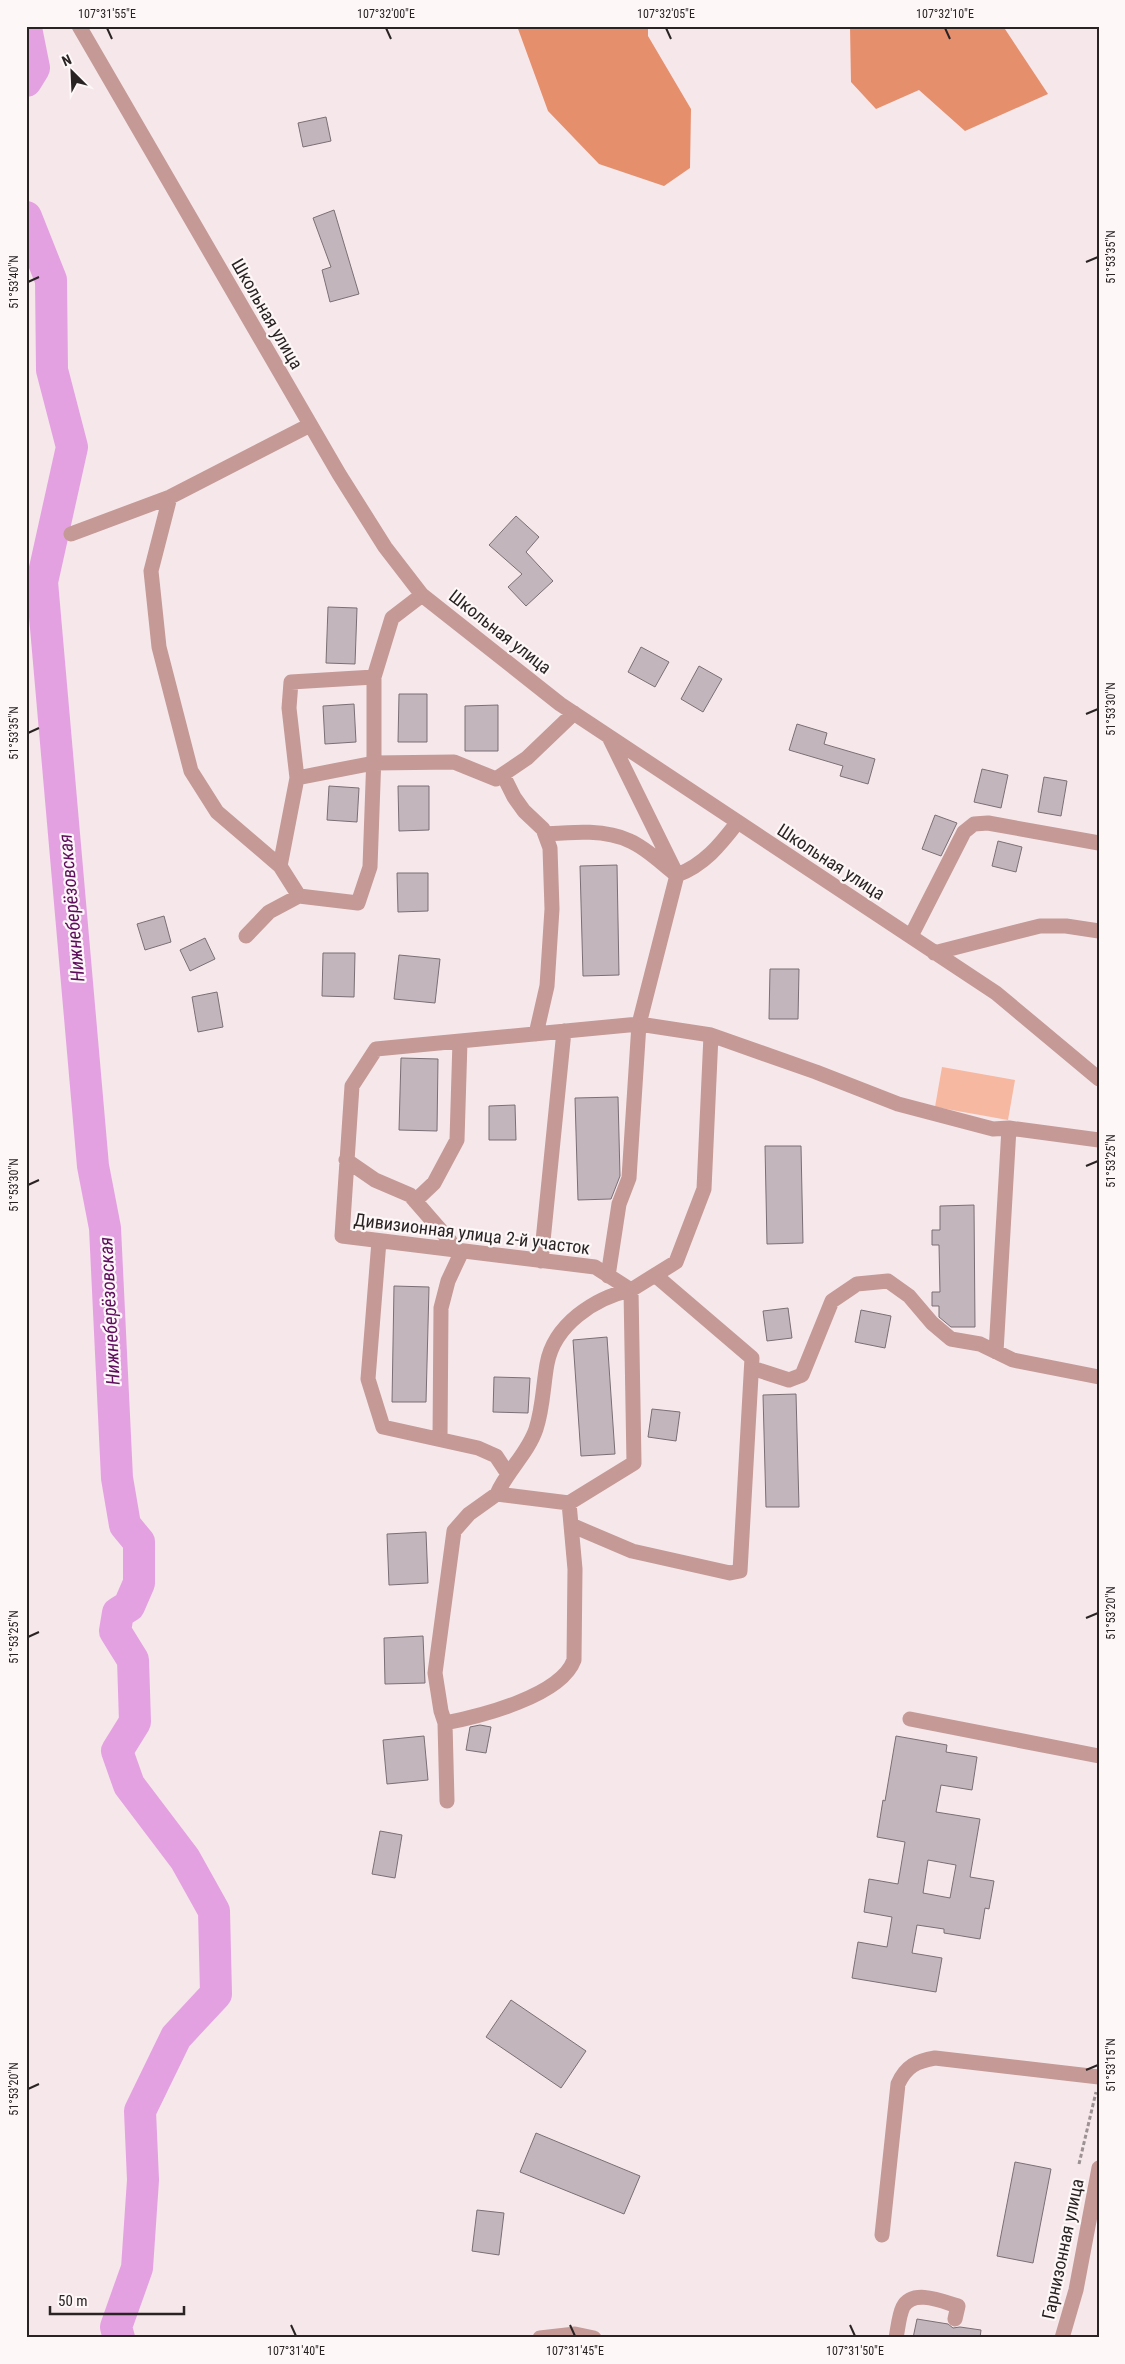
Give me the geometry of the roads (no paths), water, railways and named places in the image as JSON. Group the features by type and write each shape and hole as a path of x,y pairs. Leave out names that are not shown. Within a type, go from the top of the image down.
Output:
{"street":[{"name":"Школьная улица","path":"79,26 310,425 385,547 422,595 574,713 996,994 1099,1079"},
{"path":"72,534 170,497 310,425"},
{"path":"170,497 151,572 159,647 191,771 217,812 280,866 299,896"},
{"path":"246,936 269,912 299,896 358,903 370,867 374,763 374,677 392,618 422,595"},
{"path":"280,866 297,778 289,708 291,682 374,677"},
{"path":"297,778 374,763 454,762 496,779 527,758 574,713"},
{"path":"608,736 677,875 639,1024 629,1178 619,1204 608,1276"},
{"path":"503,775 514,797 524,811 543,829 550,848 552,909 547,986 536,1034"},
{"path":"677,875 690,870 706,859 719,847 737,823"},
{"path":"911,936 964,832 974,824 988,823 1099,844"},
{"path":"546,834 601,833 629,840 677,875"},
{"path":"934,953 1040,926 1066,926 1099,931"},
{"name":"Дивизионная улица 2-й участок","path":"631,1290 595,1267 342,1236 352,1086 376,1049 639,1024 711,1035 816,1072 898,1104 993,1129 1008,1128 1099,1140"},
{"path":"541,1261 564,1031"},
{"path":"447,1801 445,1722 441,1711 435,1673 454,1531 469,1514 497,1494 536,1430 550,1351 570,1322 600,1300 631,1290 676,1262 704,1189 711,1035"},
{"path":"415,1201 434,1183 457,1140 460,1041"},
{"path":"996,1352 1008,1128"},
{"path":"346,1160 375,1180 410,1195 458,1251 441,1308 440,1439"},
{"path":"380,1241 368,1379 383,1427 490,1452 496,1456 508,1474"},
{"path":"571,1526 632,1551 730,1573 740,1571 752,1358 655,1275"},
{"path":"752,1368 789,1380 802,1375 832,1301 857,1284 871,1281 888,1281 898,1287 951,1339 980,1344 1013,1360 1099,1377"},
{"path":"497,1494 569,1503 634,1463 631,1290"},
{"path":"445,1722 502,1710 559,1682 570,1670 574,1660 575,1569 569,1503"},
{"path":"910,1719 1099,1756"},
{"path":"882,2235 898,2084 903,2072 918,2061 935,2058 1098,2083"},
{"name":"Гарнизонная улица","path":"1062,2338 1076,2290 1099,2170"},
{"path":"896,2338 903,2306 912,2299 922,2297 958,2306 955,2319"},
{"path":"540,2338 575,2334 594,2338"}],"waterway":[{"name":"Нижнеберёзовская","path":"26,28 34,68 26,81"},
{"name":"Нижнеберёзовская","path":"26,217 51,280 52,370 72,447 42,582 93,1166 105,1228 117,1478 125,1525 139,1542 139,1583 129,1606 118,1613 115,1631 133,1660 135,1722 117,1751 129,1785 185,1859 214,1911 216,1994 176,2037 140,2111 143,2180 137,2268 116,2327 119,2338"}]}
